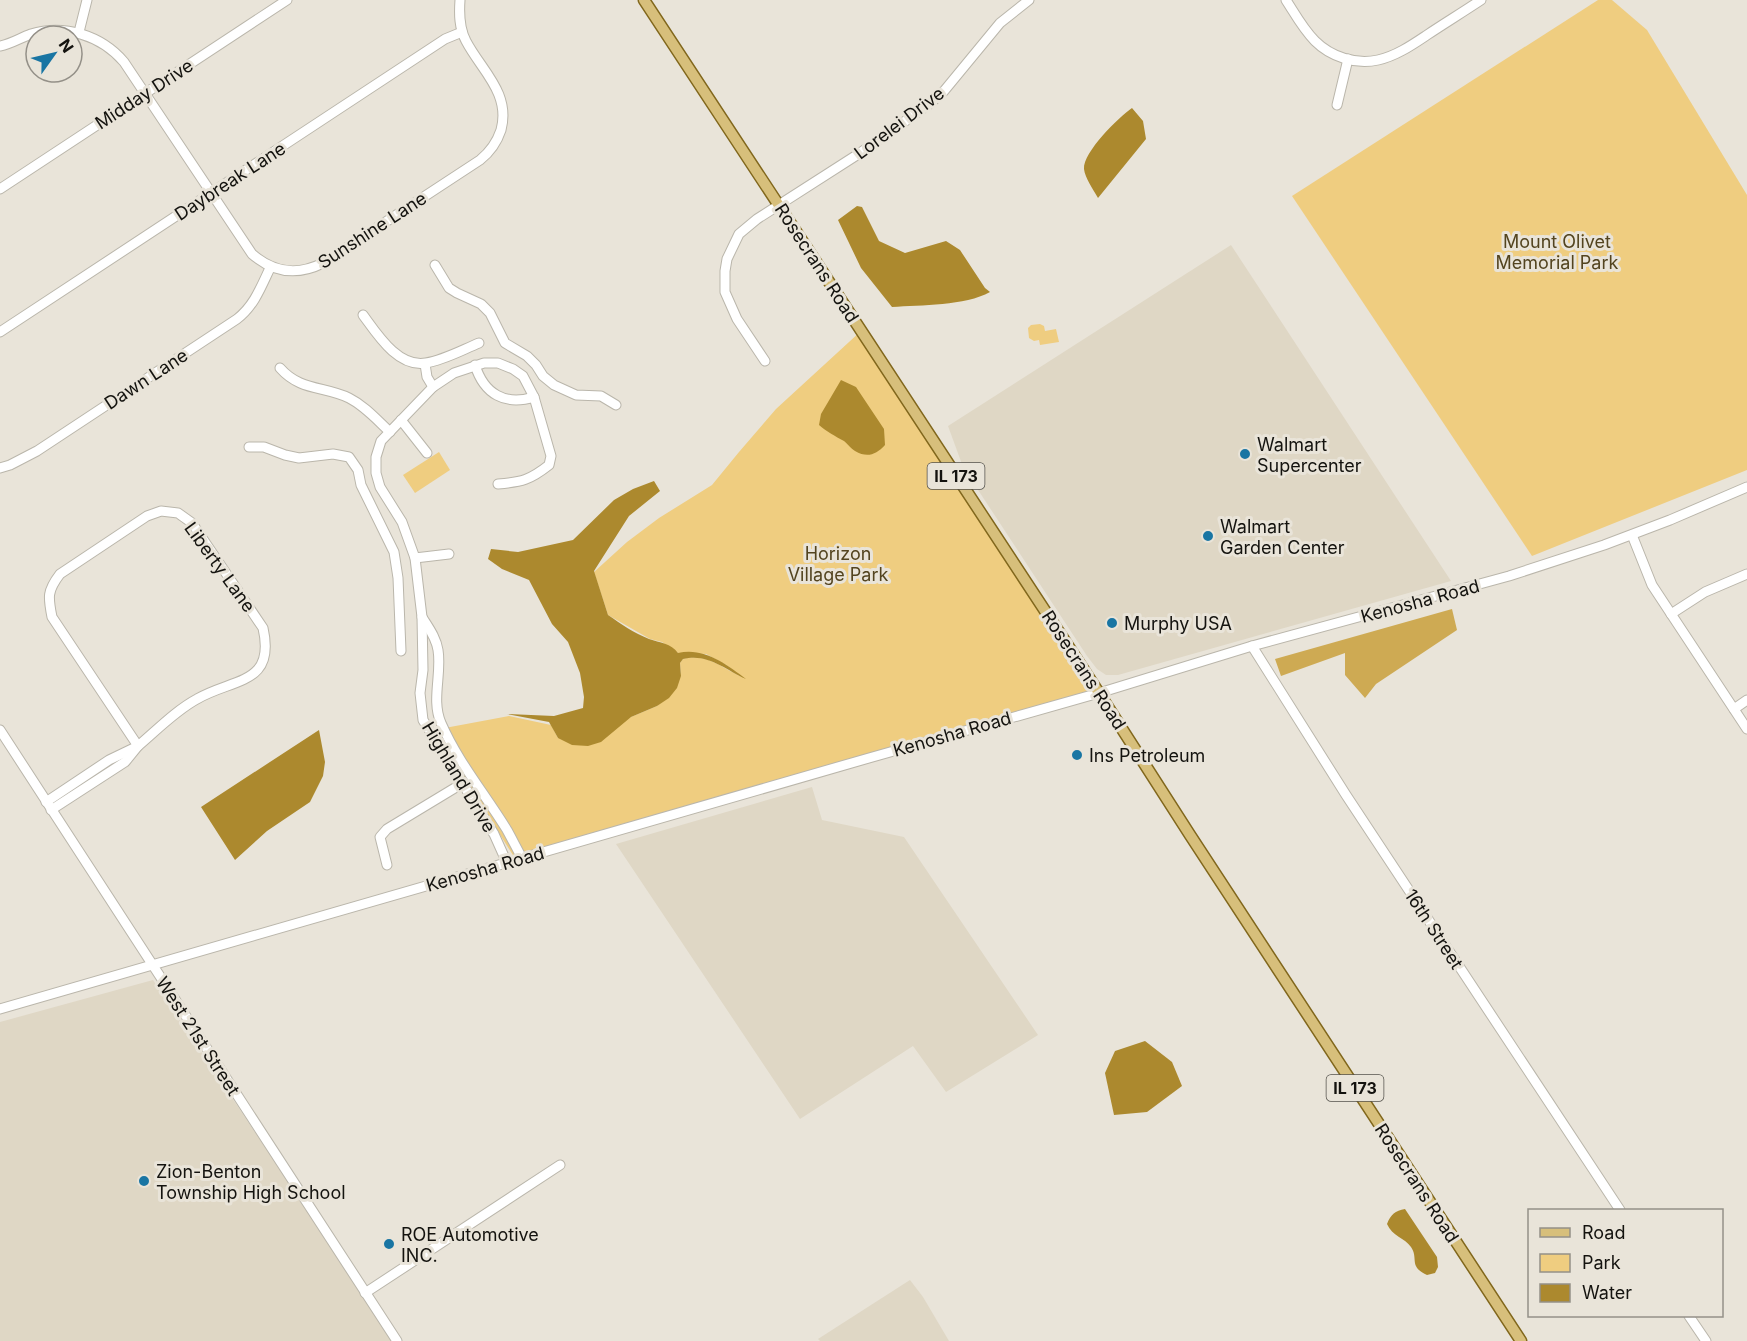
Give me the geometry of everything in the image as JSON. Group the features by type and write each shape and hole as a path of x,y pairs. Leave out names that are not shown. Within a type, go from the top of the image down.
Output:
{"main road":[{"name":"Rosecrans Road","path":"644,0 1521,1341"}],"street":[{"path":"81,24 87,0"},
{"name":"Midday Drive","path":"0,189 287,0"},
{"name":"Sunshine Lane","path":"270,268 294,272 304,271 323,263 487,154 499,136 502,126 502,105 500,94 465,41 460,24 460,0"},
{"name":"Lorelei Drive","path":"765,362 732,310 725,292 725,271 730,249 739,234 757,219 860,153 928,105 944,91 1000,23 1029,0"},
{"path":"1286,0 1316,42 1332,54 1348,59 1378,61 1406,48 1481,0"},
{"name":"Daybreak Lane","path":"0,332 445,39 462,32"},
{"path":"84,34 98,40 120,57 252,254 270,268"},
{"path":"0,46 24,37"},
{"path":"1337,105 1348,59"},
{"path":"435,265 449,288 481,304 490,313 505,343 536,365 543,376 554,385 576,395 601,396 616,405"},
{"name":"Dawn Lane","path":"0,468 37,451 237,320 254,301 270,268"},
{"path":"363,315 380,340 408,361 425,364 479,343"},
{"path":"498,484 516,483 533,477 549,465 550,456 534,397 523,376 513,369 523,354"},
{"name":"Highland Drive","path":"507,863 494,834 423,720 420,693 423,670 422,617 415,558 402,522 380,486 376,473 376,457 381,441 433,387 454,373 484,363 498,363 513,369"},
{"path":"425,364 427,377 433,387"},
{"path":"475,365 482,383 497,395 515,400 534,397"},
{"path":"280,368 301,385 333,391 351,399 390,432"},
{"path":"401,420 427,453"},
{"path":"249,447 264,447 299,458 333,454 349,457 358,470 362,485 394,552 398,578 401,651"},
{"name":"Kenosha Road","path":"0,1009 1099,693 1252,646 1483,584 1565,559 1632,535 1747,487"},
{"path":"378,517 394,508"},
{"name":"Liberty Lane","path":"49,806 109,760 138,746 197,698 251,676 263,663 267,644 263,628 192,523 178,513 160,511 147,516 60,574 51,585 48,597 52,617 138,746"},
{"path":"1632,535 1652,585 1747,729"},
{"path":"415,558 449,554"},
{"path":"1671,614 1706,592 1747,574"},
{"name":"Highland Drive","path":"422,617 435,638 438,650 438,712 441,722 454,749 507,830 522,858"},
{"name":"16th Street","path":"1252,646 1346,795 1619,1209"},
{"path":"1734,709 1747,700"},
{"name":"West 21st Street","path":"0,730 397,1341"},
{"path":"387,865 380,837 387,830 463,783"},
{"path":"365,1293 560,1165"},
{"path":"1690,1317 1706,1341"}],"shaded area":[{"path":"1231,245 1451,581 1118,675 1106,675 1097,669 1087,656 963,467 948,426"},
{"path":"1452,609 1457,630 1376,684 1365,698 1345,675 1345,653 1281,676 1275,659"},
{"path":"812,787 822,820 904,837 1038,1035 946,1092 913,1046 800,1119 616,844"},
{"name":"Zion-Benton Township High School","path":"153,980 395,1341 0,1341 0,1022"},
{"path":"910,1280 949,1341 820,1341 818,1339"}],"green space":[{"name":"Mount Olivet Memorial Park","path":"1598,0 1612,0 1647,30 1747,195 1747,470 1532,556 1292,196"},
{"path":"1031,325 1044,326 1045,331 1056,329 1059,342 1040,345 1039,340 1034,341 1029,338 1028,328"},
{"name":"Horizon Village Park","path":"861,331 1099,693 516,860 434,730 509,716 551,725 558,738 631,717 657,706 681,676 680,663 683,659 700,658 714,662 742,677 706,654 678,653 662,642 650,639 608,615 594,572 627,542 659,518 712,485 776,409"},
{"path":"439,452 450,470 415,493 403,475"}],"water":[{"path":"1132,108 1143,121 1146,139 1098,198 1086,176 1085,162 1095,145"},
{"path":"857,206 862,207 879,241 905,253 946,241 960,250 990,292 980,297 956,302 892,307 861,268 838,220"},
{"path":"841,380 856,387 884,429 885,445 875,453 867,455 855,451 819,425 821,414"},
{"path":"654,481 660,491 629,516 594,571 608,615 638,634 669,645 678,653 697,652 714,658 746,679 708,660 683,659 680,663 681,676 677,688 669,698 631,717 601,742 588,746 572,745 558,738 549,722 507,714 554,716 583,708 584,697 580,673 568,642 552,624 529,580 502,569 488,559 491,549 518,552 573,540 614,500"},
{"path":"319,730 325,762 323,776 310,802 267,831 235,860 201,807"},
{"path":"1145,1041 1172,1062 1182,1086 1147,1112 1114,1115 1105,1073 1115,1051"},
{"path":"1405,1209 1437,1257 1438,1267 1435,1273 1427,1275 1418,1269 1411,1247 1387,1224 1394,1214"}],"place":[{"name":"Walmart Supercenter","path":"1245,454"},
{"name":"Walmart Garden Center","path":"1208,536"},
{"name":"Murphy USA","path":"1112,623"},
{"name":"Ins Petroleum","path":"1077,755"},
{"name":"Zion-Benton Township High School","path":"144,1181"},
{"name":"ROE Automotive INC.","path":"389,1244"}]}
